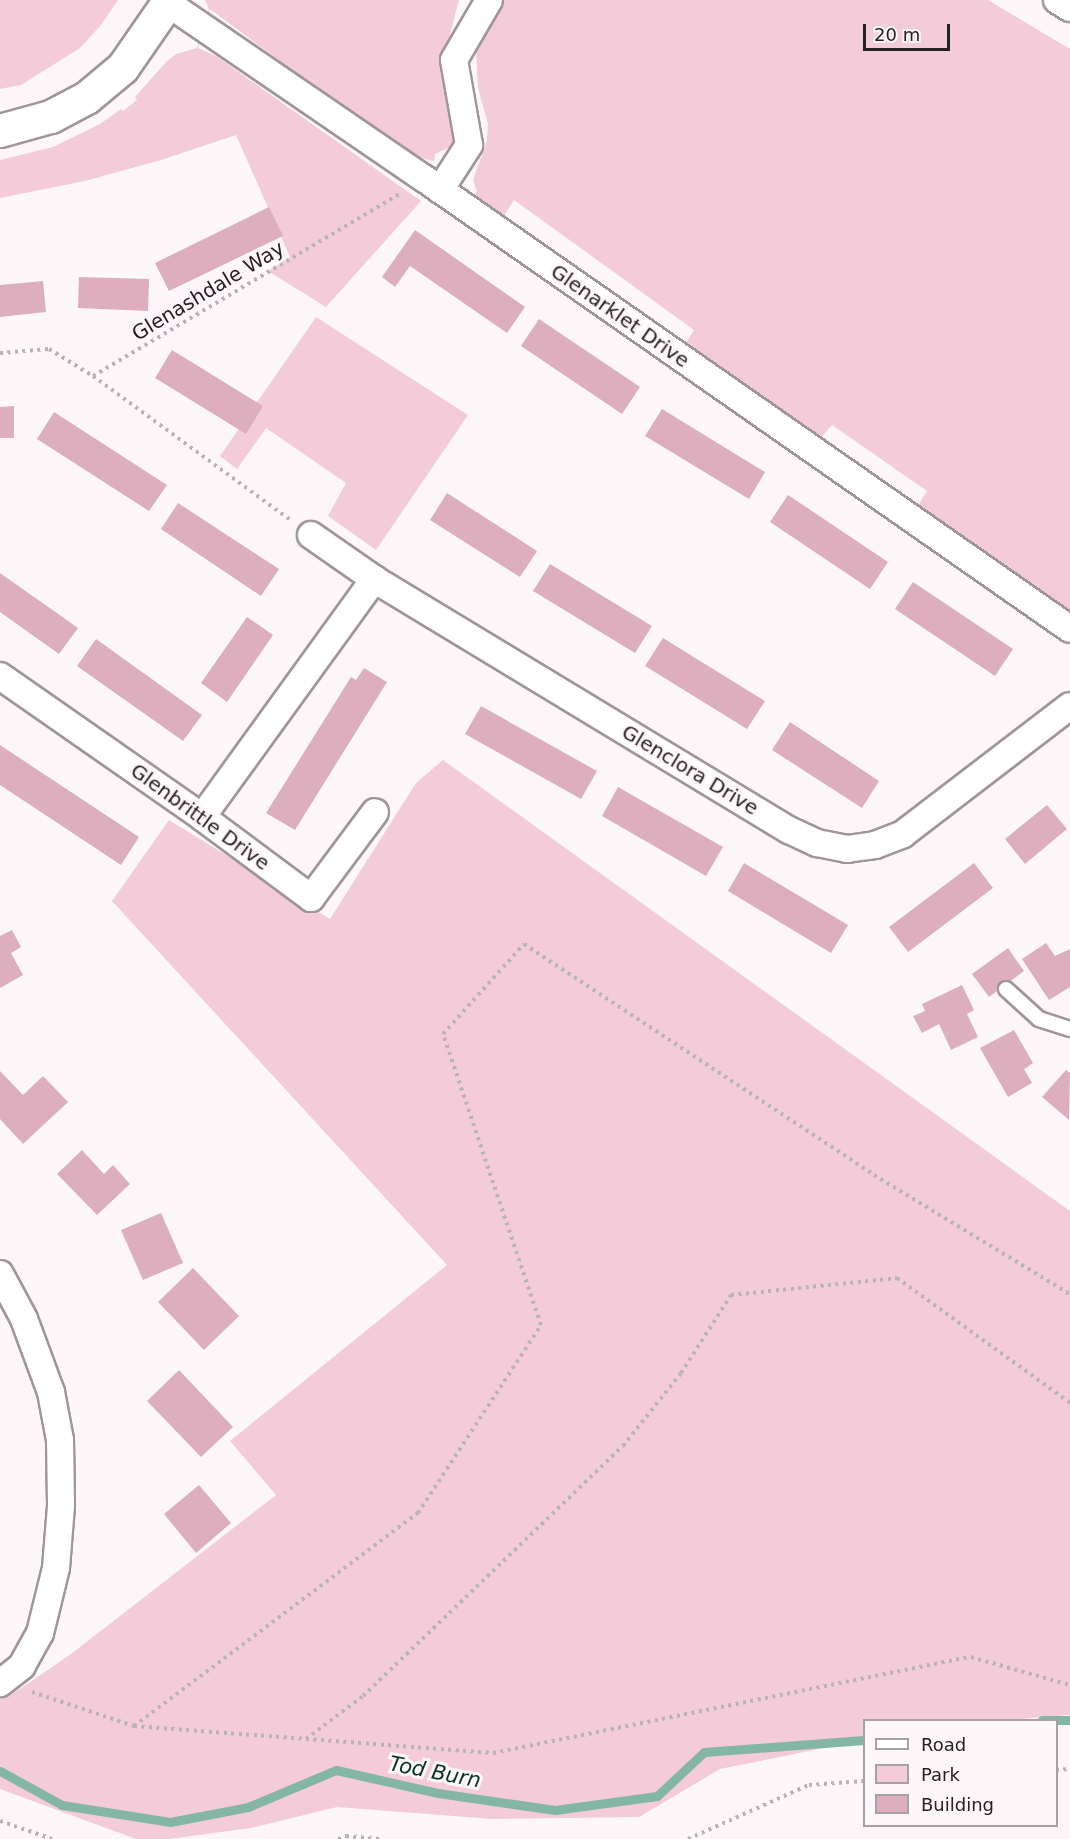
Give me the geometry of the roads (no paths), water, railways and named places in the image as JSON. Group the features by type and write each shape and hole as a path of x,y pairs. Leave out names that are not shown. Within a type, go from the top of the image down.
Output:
{"street":[{"path":"433,185 469,145 454,60 489,0"},
{"path":"1057,0 1070,8"},
{"path":"0,131 51,117 87,98 123,68 170,2"},
{"name":"Glenarklet Drive","path":"170,2 1070,629"},
{"name":"Glenclora Drive","path":"311,535 374,579 789,830 817,843 847,849 875,845 903,834 1070,706"},
{"path":"202,817 374,579"},
{"name":"Glenbrittle Drive","path":"0,675 202,817 311,898 375,812"},
{"path":"0,1274 24,1319 51,1392 60,1440 61,1506 56,1568 40,1633 22,1666 1,1682"}],"lane":[{"path":"1006,989 1040,1019 1070,1029"}],"waterway":[{"name":"Tod Burn","path":"1058,1720 1070,1720"},
{"name":"Tod Burn","path":"0,1771 62,1805 170,1822 248,1807 336,1770 438,1793 555,1810 657,1796 704,1752 863,1740"}]}
